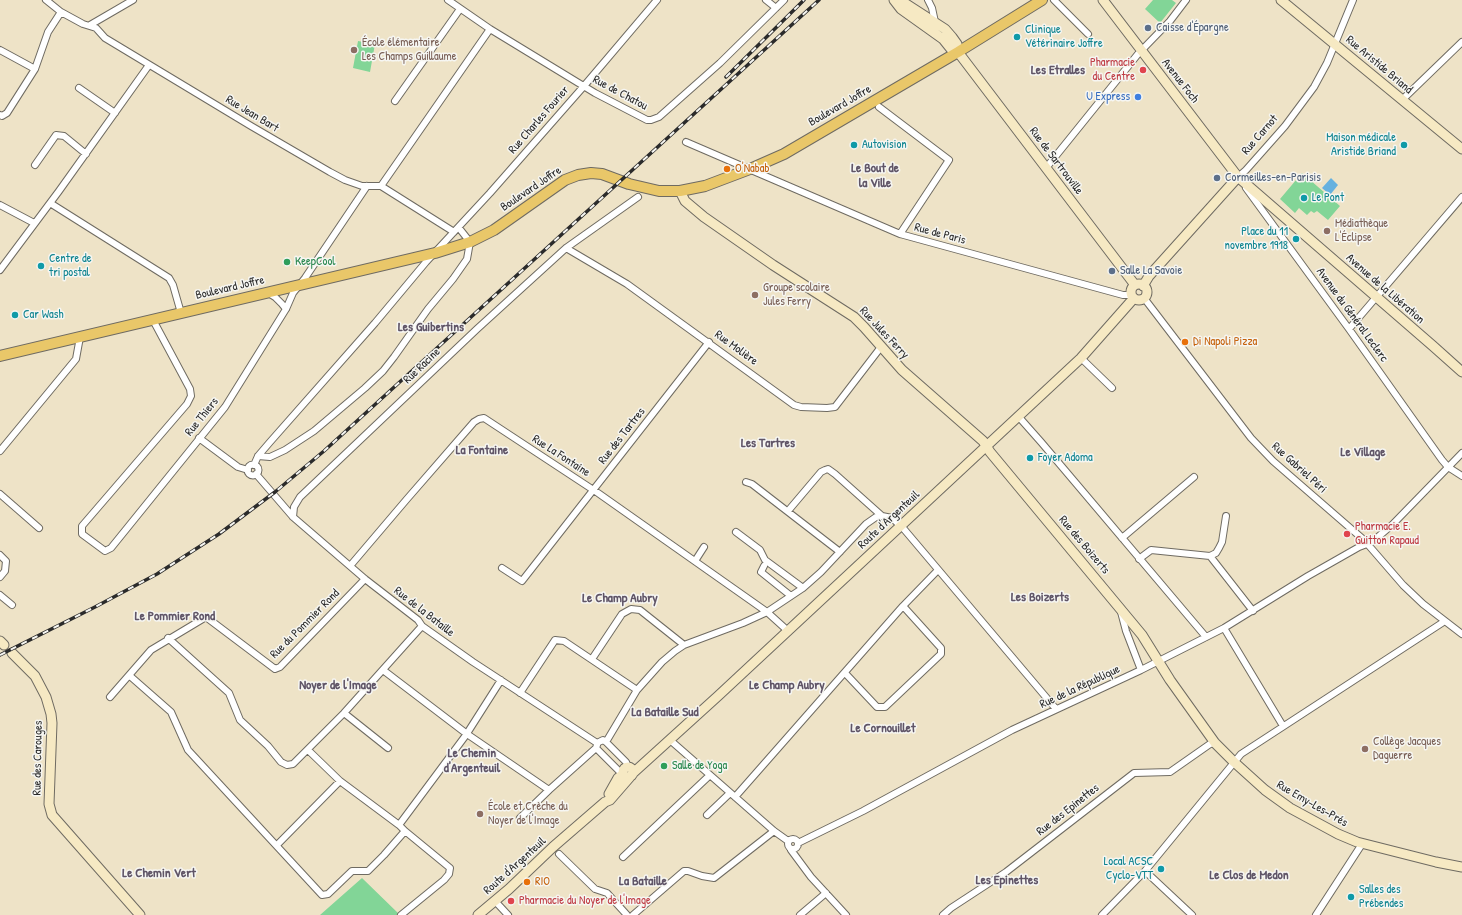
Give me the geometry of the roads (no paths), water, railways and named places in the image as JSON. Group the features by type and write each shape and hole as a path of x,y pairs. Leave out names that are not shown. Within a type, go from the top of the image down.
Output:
{"main road":[{"name":"Boulevard Joffre","path":"0,356 434,253 470,242 498,227 561,182 578,175 591,173 602,174 647,189 669,192 705,186 784,154 958,52 1042,0"}],"street":[{"name":"Rue Jean Bart","path":"46,0 61,12 83,24 96,28 105,38 250,126 340,178 367,186 381,186"},
{"path":"90,26 133,0"},
{"name":"Rue de Chatou","path":"448,0 490,29 584,86 647,120 659,117 720,63 784,0"},
{"name":"Rue Charles Fourier","path":"254,465 258,456 434,253 459,228 584,86 657,0"},
{"path":"766,0 776,8"},
{"path":"894,0 901,9 943,38 950,49 958,52 957,44 945,29 900,0"},
{"path":"928,0 932,8 935,22"},
{"path":"1054,0 1088,34"},
{"name":"Avenue Foch","path":"1103,0 1238,177"},
{"path":"1046,168 1186,0"},
{"name":"Rue Aristide Briand","path":"1281,0 1462,149"},
{"name":"Rue Carnot","path":"1136,297 1132,289 1149,276 1246,170 1285,126 1309,95 1327,63 1353,0"},
{"path":"395,101 460,8"},
{"path":"0,115 2,116 7,113 35,69 48,32 61,12"},
{"path":"454,232 446,229 381,186 490,29"},
{"path":"1402,100 1462,42"},
{"path":"0,50 35,69"},
{"name":"Rue de Sartrouville","path":"958,52 1046,168 1139,285"},
{"path":"0,270 86,154 149,65"},
{"path":"80,88 115,113"},
{"path":"879,107 949,160 900,234"},
{"path":"35,165 56,135 64,136 86,154"},
{"name":"Rue de Paris","path":"686,142 900,234 1123,296 1136,297"},
{"name":"Avenue de la Libération","path":"1238,177 1462,372"},
{"name":"Avenue du Général Leclerc","path":"1238,177 1448,467"},
{"name":"Rue Thiers","path":"153,320 190,389 191,396 187,404 82,526 82,534 105,551 111,548 199,438 225,408 286,309 293,293 305,278 367,186"},
{"name":"Rue Jules Ferry","path":"680,191 685,201 704,217 773,265 850,314 864,327 902,370 962,422 986,446"},
{"name":"Rue Racine","path":"293,517 294,507 300,497 477,328 566,248 638,197"},
{"path":"1349,329 1462,197"},
{"path":"50,203 169,278 173,285 181,313"},
{"path":"0,205 34,223"},
{"path":"258,456 270,456 284,450 314,431 365,388 382,371 467,259 470,242 459,228"},
{"name":"Rue Molière","path":"566,248 627,284 794,405 801,407 835,407 881,347"},
{"path":"1136,297 1146,291 1139,285"},
{"path":"267,292 279,300 286,309"},
{"name":"Route d'Argenteuil","path":"478,915 523,877 605,802 618,778 646,762 1081,358 1136,297"},
{"name":"Rue Gabriel Péri","path":"1136,297 1255,442 1273,461 1368,544 1423,604 1462,634"},
{"path":"0,451 76,359 80,337"},
{"name":"Rue des Tartres","path":"502,568 522,581 709,342"},
{"path":"1081,358 1112,388"},
{"path":"1018,416 1206,637"},
{"name":"Rue La Fontaine","path":"350,566 406,499 479,418 488,420 593,490 767,612 788,631"},
{"path":"199,438 238,467 248,470 251,474 256,474 259,469 254,465 249,467 248,470"},
{"name":"Rue des Boizerts","path":"986,446 1142,635 1159,662"},
{"name":"Rue de la République","path":"798,843 863,811 1012,730 1159,662 1224,628 1308,576 1359,547 1368,544 1392,525 1462,453"},
{"path":"1448,467 1462,476"},
{"path":"788,510 821,472 828,469 882,516"},
{"name":"Rue de la Bataille","path":"256,474 293,517 365,579 418,620 422,626 597,745 620,772 628,772"},
{"path":"1122,538 1194,477"},
{"path":"746,482 752,484 788,510 840,552"},
{"path":"0,494 38,528"},
{"path":"606,742 637,690 662,662 684,645 743,623 767,612 803,588 821,572 866,524 876,517 882,516 892,518 901,526 1056,709"},
{"path":"1139,559 1151,550 1210,556 1216,553 1222,542 1226,516"},
{"path":"736,532 760,550 765,560 803,588"},
{"path":"695,561 704,547"},
{"path":"0,555 6,561 5,571 0,577"},
{"path":"1210,556 1253,611"},
{"path":"764,566 761,572 791,596"},
{"path":"707,815 733,795 903,606 938,570"},
{"name":"Rue du Pommier Rond","path":"110,697 130,676 151,650 168,638 206,617 275,669 280,667 365,579"},
{"path":"0,595 12,605"},
{"path":"844,673 877,707 885,707 941,654 941,648 903,606"},
{"path":"1120,608 1126,631 1141,670"},
{"path":"592,659 622,614 631,609 640,610 684,645"},
{"path":"1102,915 1145,871 1241,754 1445,621"},
{"path":"168,638 229,693 240,720 268,746 281,762 287,765 293,764 344,713 422,626"},
{"path":"1224,628 1283,726"},
{"path":"520,693 555,640 564,641 637,690"},
{"name":"Rue des Carouges","path":"12,653 36,676 46,697 51,714 49,804 52,815 140,915"},
{"name":"Rue Emy-Les-Prés","path":"1159,662 1215,743 1265,790 1290,808 1338,834 1362,844 1462,867"},
{"path":"383,670 466,734 549,790"},
{"path":"130,676 171,712 188,750 322,895 328,894 352,871 368,871 405,831"},
{"path":"399,825 466,734 501,680"},
{"path":"344,713 388,748"},
{"path":"520,818 603,740 626,762 628,772"},
{"path":"670,740 774,831 788,841 788,846 807,872 846,915"},
{"name":"Rue des Epinettes","path":"943,915 951,908 1006,872 1134,773 1170,772 1210,744 1215,743"},
{"path":"308,750 340,781 399,825 450,868 447,877 401,915"},
{"path":"623,857 710,775"},
{"path":"277,845 340,781"},
{"path":"633,915 684,871 714,878 774,831"},
{"path":"788,841 792,839 796,840 798,843 796,848 792,850"},
{"path":"1316,915 1362,844"},
{"path":"559,854 595,889 607,893 627,915"},
{"path":"1145,871 1192,915"},
{"path":"800,915 826,893"},
{"path":"495,901 508,915"}],"water":[{"path":"1331,178 1338,185 1330,195 1322,188"}],"railway":[{"path":"726,77 804,0"},
{"path":"0,655 157,574 219,534 275,492 324,451 819,0"}],"place":[{"name":"Caisse d'Épargne","path":"1148,28"},
{"name":"Clinique Vétérinaire Joffre","path":"1017,37"},
{"name":"École élémentaire Les Champs Guillaume","path":"354,50"},
{"name":"Pharmacie du Centre","path":"1143,70"},
{"name":"U Express","path":"1138,97"},
{"name":"Autovision","path":"854,145"},
{"name":"Maison médicale Aristide Briand","path":"1404,145"},
{"name":"O'Nabab","path":"727,169"},
{"name":"Cormeilles-en-Parisis","path":"1217,178"},
{"name":"Le Pont","path":"1304,198"},
{"name":"Médiathèque L'Éclipse","path":"1327,231"},
{"name":"Place du 11 novembre 1918","path":"1296,239"},
{"name":"KeepCool","path":"287,262"},
{"name":"Centre de tri postal","path":"41,266"},
{"name":"Salle La Savoie","path":"1112,271"},
{"name":"Groupe scolaire Jules Ferry","path":"755,295"},
{"name":"Car Wash","path":"15,315"},
{"name":"Di Napoli Pizza","path":"1185,342"},
{"name":"Foyer Adoma","path":"1030,458"},
{"name":"Pharmacie E. Guitton Rapaud","path":"1347,534"},
{"name":"Collège Jacques Daguerre","path":"1365,749"},
{"name":"Salle de Yoga","path":"664,766"},
{"name":"École et Crèche du Noyer de l'Image","path":"480,814"},
{"name":"Local ACSC Cyclo-VTT","path":"1161,869"},
{"name":"RIO","path":"527,882"},
{"name":"Salles des Prébendes","path":"1351,897"},
{"name":"Pharmacie du Noyer de l'Image","path":"511,901"}],"district":[{"name":"Les Etralles","path":"1058,71"},
{"name":"Le Bout de la Ville","path":"875,176"},
{"name":"Les Guibertins","path":"431,328"},
{"name":"Les Tartres","path":"768,444"},
{"name":"La Fontaine","path":"482,451"},
{"name":"Le Village","path":"1363,453"},
{"name":"Les Boizerts","path":"1040,598"},
{"name":"Le Champ Aubry","path":"620,599"},
{"name":"Le Pommier Rond","path":"175,617"},
{"name":"Noyer de l'Image","path":"338,686"},
{"name":"Le Champ Aubry","path":"787,686"},
{"name":"La Bataille Sud","path":"665,713"},
{"name":"Le Cornouillet","path":"883,729"},
{"name":"Le Chemin d'Argenteuil","path":"472,762"},
{"name":"Le Chemin Vert","path":"159,874"},
{"name":"Le Clos de Medon","path":"1249,876"},
{"name":"Les Epinettes","path":"1007,881"},
{"name":"La Bataille","path":"643,882"}]}
